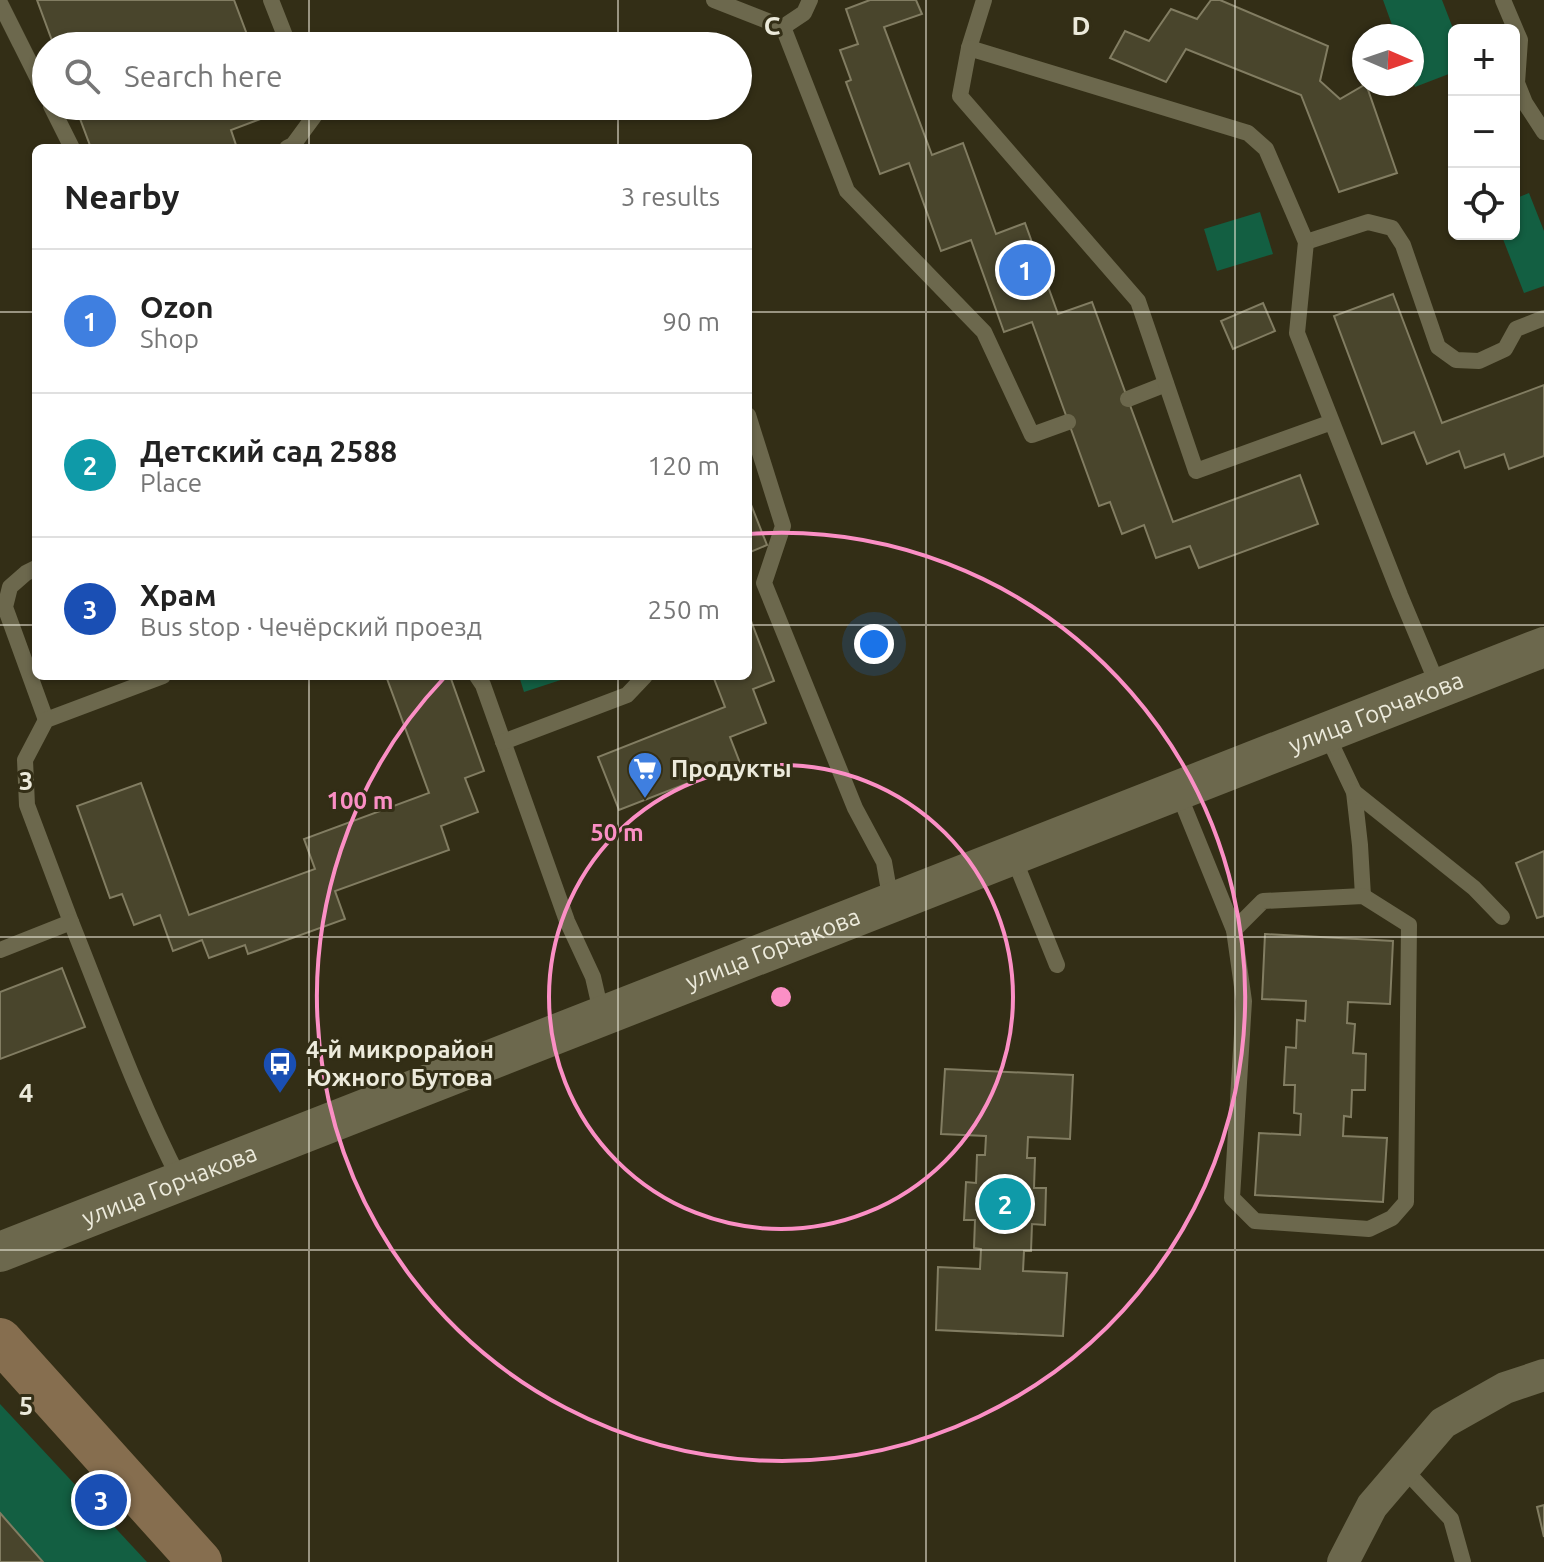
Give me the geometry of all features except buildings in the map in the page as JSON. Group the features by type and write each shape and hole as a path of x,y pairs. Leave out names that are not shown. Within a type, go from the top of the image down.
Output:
{"main road":[{"path":"0,1340 200,1562"}],"street":[{"name":"улица Горчакова","path":"0,1252 1544,647"},
{"path":"1343,1562 1372,1506 1443,1423 1505,1388 1544,1375"}],"lane":[{"path":"271,0 284,32"},
{"path":"714,0 783,27 847,191 984,332 1032,435 1068,422"},
{"path":"783,27 804,13 810,0"},
{"path":"984,0 969,48 960,96 1138,301 1196,471 1332,422"},
{"path":"1503,0 1520,40 1517,83 1525,103 1544,132"},
{"path":"0,3 32,67"},
{"path":"969,48 1248,133 1266,149 1306,242 1297,333 1439,688"},
{"path":"58,120 70,144"},
{"path":"294,144 311,120"},
{"path":"1306,242 1368,222 1392,228 1403,245 1438,347 1456,360 1479,361 1505,349 1516,329 1544,318"},
{"path":"1128,399 1166,384"},
{"path":"752,428 783,526 764,583 855,808 884,862 891,903"},
{"path":"32,570 10,587 5,607 46,720"},
{"path":"152,680 46,720 25,760 27,805 138,1089 180,1180"},
{"path":"480,680 567,921 593,977 602,1016"},
{"path":"503,742 627,695 641,680"},
{"path":"1325,732 1354,792 1363,896"},
{"path":"1177,791 1234,930 1244,1001 1232,1198 1255,1221 1369,1229 1392,1218 1406,1202 1409,925 1363,896 1263,901 1234,930"},
{"path":"1354,792 1474,888 1502,917"},
{"path":"1013,856 1057,965"},
{"path":"0,950 71,922"},
{"path":"1404,1469 1451,1519 1463,1562"}],"green space":[{"path":"1383,0 1442,0 1451,24 1448,24 1448,74 1424,84 1424,24 1392,24"},
{"path":"1529,193 1544,231 1544,286 1524,293 1503,240 1520,240 1520,197"},
{"path":"1260,212 1273,254 1217,271 1204,229"},
{"path":"520,680 561,680 524,692"},
{"path":"0,1404 147,1562 0,1562"}],"place":[{"name":"Ozon","path":"1025,270"},
{"name":"Продукты","path":"645,800"},
{"name":"4-й микрорайон Южного Бутова","path":"280,1095"},
{"name":"Детский сад 2588","path":"1005,1204"},
{"name":"Храм","path":"101,1500"}]}
